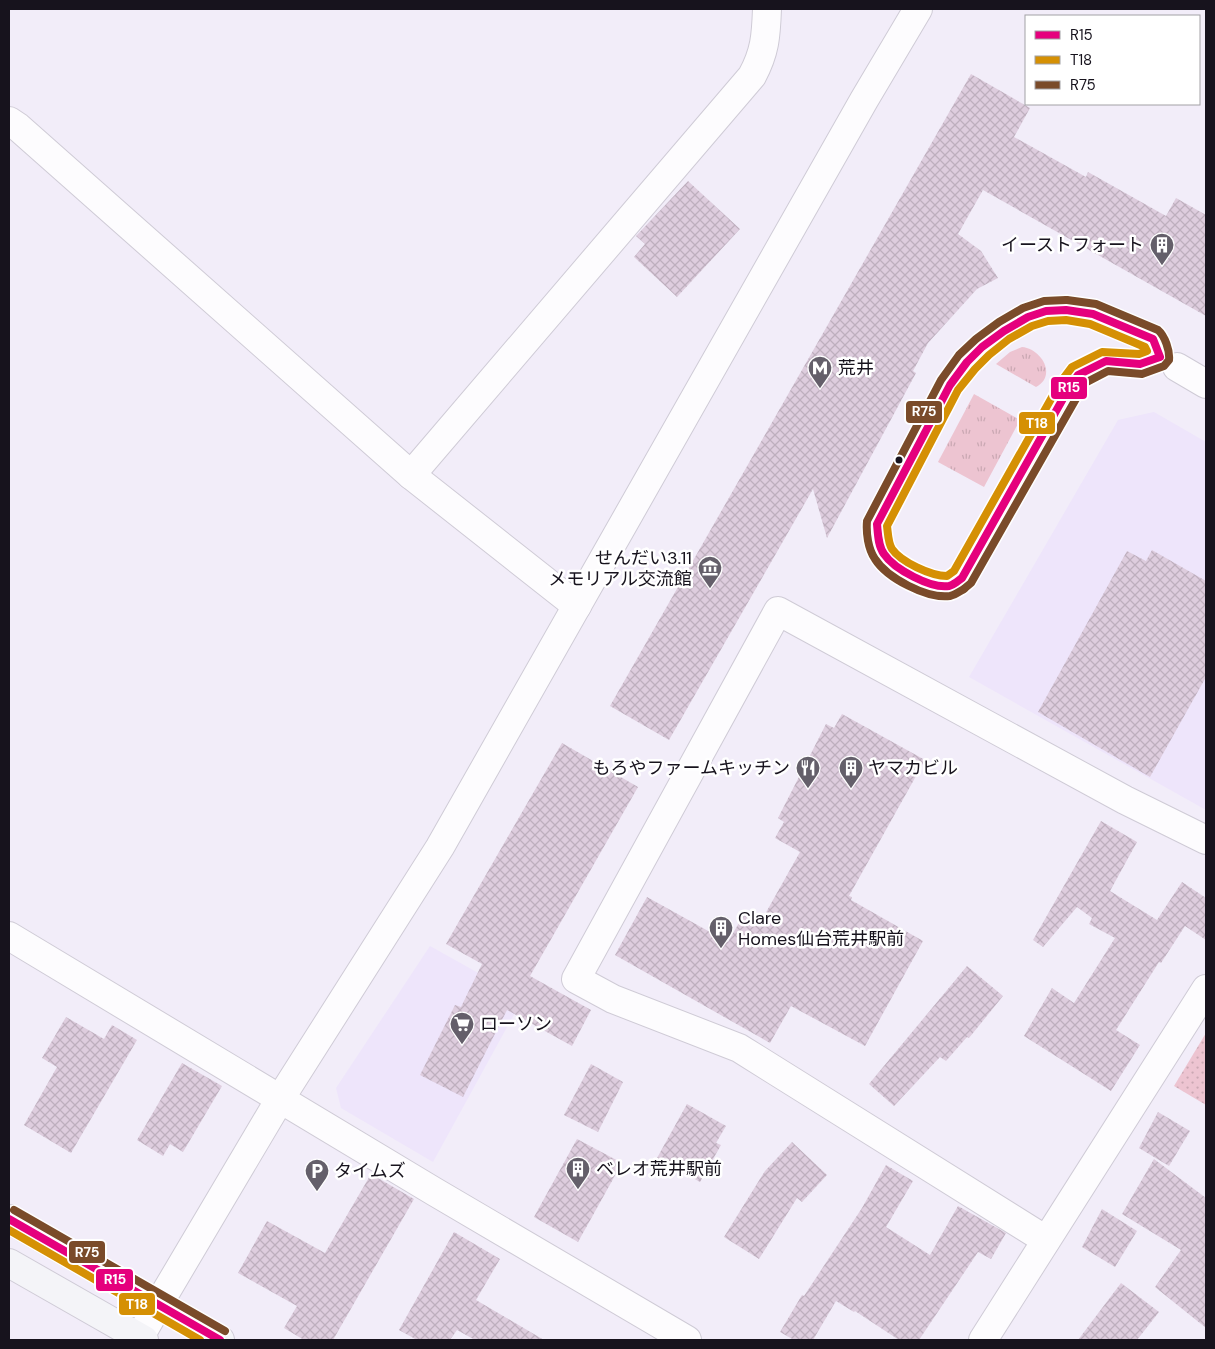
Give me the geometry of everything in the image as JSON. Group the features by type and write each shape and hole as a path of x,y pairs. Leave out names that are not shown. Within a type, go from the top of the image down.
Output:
{"main road":[{"path":"9,1219 220,1340"},
{"path":"9,1263 140,1339"}],"street":[{"path":"411,476 752,76 761,59 766,34 767,9"},
{"path":"140,1339 280,1099 440,847 859,109 918,9"},
{"path":"9,122 18,127 411,476 577,606"},
{"path":"1177,367 1206,384"},
{"path":"1046,1240 739,1048 613,999 576,979 778,611 1125,800 1206,840"},
{"path":"9,936 687,1340"},
{"path":"983,1340 1206,989"}],"shaded area":[{"path":"1154,412 1206,442 1206,810 969,677 1118,420"},
{"path":"430,946 523,998 433,1162 341,1108 336,1088"}],"green space":[{"path":"1022,347 1036,353 1044,364 1045,376 1036,387 996,364 1010,352"},
{"path":"974,394 1020,420 984,487 938,462"},
{"path":"1206,1033 1206,1105 1174,1086"}],"building":[{"name":"荒井","path":"971,74 1030,108 1014,137 1086,177 1088,172 1166,216 1176,198 1206,215 1206,316 983,190 958,234 981,251 998,278 977,289 928,343 913,371 916,373 827,538 813,489 669,740 610,706"},
{"path":"688,181 740,229 677,297 634,257 645,244 636,236"},
{"path":"1152,550 1206,581 1206,677 1150,777 1038,712 1127,551 1146,561"},
{"path":"842,714 925,760 849,896 852,897 851,900 923,941 865,1046 791,1006 770,1043 615,955 647,897 728,942 744,914 760,923 800,852 775,838 784,822 778,818 826,724 834,728"},
{"path":"562,743 638,787 530,976 591,1010 572,1046 507,1010 463,1097 420,1075 455,1005 461,1007 482,964 446,944"},
{"path":"1101,821 1137,842 1110,891 1157,920 1182,882 1206,898 1206,940 1185,926 1161,963 1159,962 1116,1030 1140,1045 1111,1091 1024,1036 1052,988 1074,1003 1115,938 1089,924 1092,918 1077,907 1043,947 1033,940"},
{"path":"967,966 1003,996 969,1038 967,1037 946,1061 940,1057 894,1106 869,1084"},
{"path":"66,1017 104,1039 112,1025 137,1040 71,1153 24,1125 57,1067 42,1058"},
{"path":"182,1063 222,1086 183,1152 170,1144 163,1156 137,1140"},
{"path":"591,1064 623,1082 598,1132 564,1115"},
{"path":"687,1104 726,1126 716,1143 721,1145 700,1182 657,1158"},
{"path":"1158,1112 1190,1131 1169,1166 1139,1148"},
{"name":"ベレオ荒井駅前","path":"577,1139 622,1163 578,1242 534,1217"},
{"path":"792,1142 827,1175 802,1202 797,1198 759,1259 724,1237 765,1171"},
{"path":"1154,1159 1206,1198 1206,1328 1155,1287 1181,1250 1122,1214"},
{"path":"886,1165 913,1181 886,1227 930,1255 958,1206 1006,1233 991,1259 978,1252 919,1340 899,1340 836,1301 813,1340 794,1340 780,1332 802,1295 804,1296 862,1208"},
{"path":"371,1174 414,1199 333,1340 304,1340 284,1328 297,1306 238,1273 267,1221 325,1253"},
{"path":"1102,1209 1137,1231 1115,1267 1082,1247"},
{"path":"454,1232 500,1259 476,1300 544,1340 475,1340 457,1330 450,1340 417,1340 399,1330"},
{"path":"1121,1283 1159,1312 1137,1340 1078,1340"}],"transit line":[{"name":"R75","path":"964,589 952,596 941,596 919,591 898,580 875,559 868,541 867,521 941,380 959,355 976,339 999,322 1023,308 1044,301 1066,300"},
{"name":"R75","path":"965,588 971,583 1085,383 1108,371 1142,374 1164,366 1169,360 1169,352 1163,336 1158,330 1096,304 1067,300"},
{"name":"R15","path":"1066,310 1093,314 1153,339 1160,357 1140,364 1106,361 1078,375 962,578 949,586 941,586 923,581 904,572 889,560 882,551 877,524 950,385 967,362 982,347 1004,331 1028,317 1046,311 1066,310"},
{"name":"T18","path":"1066,320 1090,324 1145,347 1147,351 1139,354 1102,352 1072,367 1060,383 954,571 947,576 933,574 902,559 891,547 887,526 958,390 975,369 1009,339 1032,326 1048,321 1066,320"},
{"name":"R75","path":"14,1210 225,1331"},
{"name":"R15","path":"9,1219 220,1340"},
{"name":"T18","path":"9,1230 200,1340"}],"place":[{"name":"イーストフォート","path":"1162,266"},
{"name":"荒井","path":"820,389"},
{"name":"せんだい3.11 メモリアル交流館","path":"710,589"},
{"name":"もろやファームキッチン","path":"808,789"},
{"name":"ヤマカビル","path":"851,789"},
{"name":"Clare Homes仙台荒井駅前","path":"721,949"},
{"name":"ローソン","path":"462,1045"},
{"name":"ベレオ荒井駅前","path":"578,1190"},
{"name":"タイムズ","path":"317,1192"}]}
